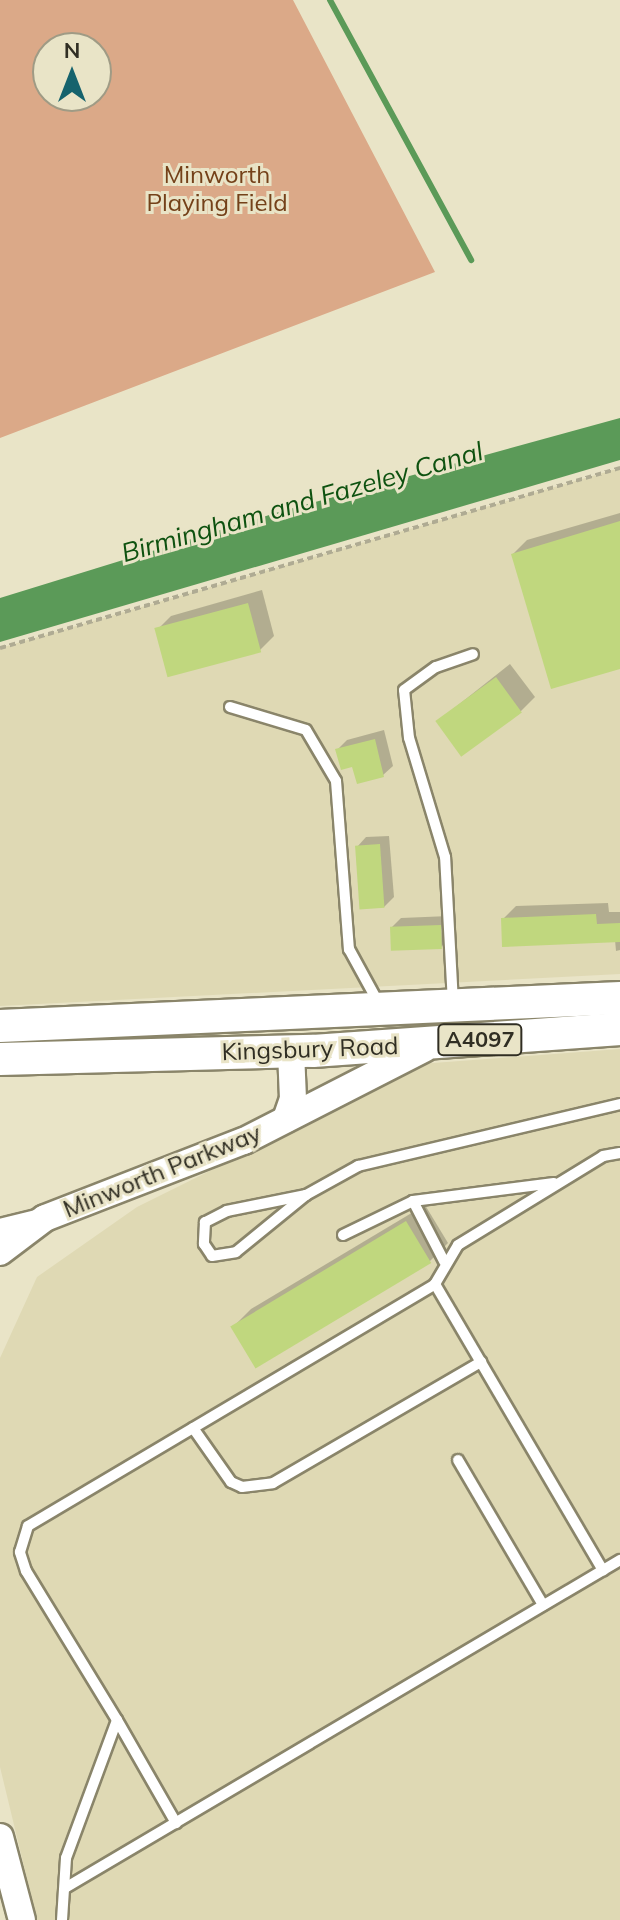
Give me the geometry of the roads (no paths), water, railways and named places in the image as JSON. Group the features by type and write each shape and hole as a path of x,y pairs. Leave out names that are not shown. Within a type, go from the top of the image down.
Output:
{"main road":[{"name":"Kingsbury Road","path":"0,1026 620,998"},
{"path":"340,1049 381,1007 387,1027 620,1015"},
{"path":"42,1025 107,1038 260,1033 277,1037 291,1051"},
{"name":"Kingsbury Road","path":"0,1059 340,1049 620,1029"}],"street":[{"name":"Minworth Parkway","path":"0,1252 45,1218 244,1141 387,1064 440,1043"},
{"name":"Minworth Parkway","path":"286,1119 293,1099 291,1051"},
{"path":"0,1229 45,1218"},
{"path":"0,1837 22,1920"}],"lane":[{"path":"453,1005 445,857 409,738 404,690 436,667 473,654"},
{"path":"230,707 306,730 336,781 349,949 381,1007"},
{"path":"306,1195 205,1222 204,1244 212,1256 236,1252 306,1195 358,1166 620,1104"},
{"path":"176,1823 26,1571 22,1536 28,1526 435,1284 444,1261 458,1245 603,1156 620,1153"},
{"path":"343,1235 413,1201 561,1182"},
{"path":"413,1201 444,1261"},
{"path":"435,1284 603,1570"},
{"path":"193,1428 231,1482 242,1487 273,1483 481,1362"},
{"path":"458,1460 543,1605"},
{"path":"65,1888 620,1560"},
{"path":"62,1920 66,1858 117,1720"}],"waterway":[{"path":"330,0 471,260"}],"park label":[{"name":"Minworth Playing Field","path":"217,189"}],"water label":[{"name":"Birmingham and Fazeley Canal","path":"302,502"}]}
